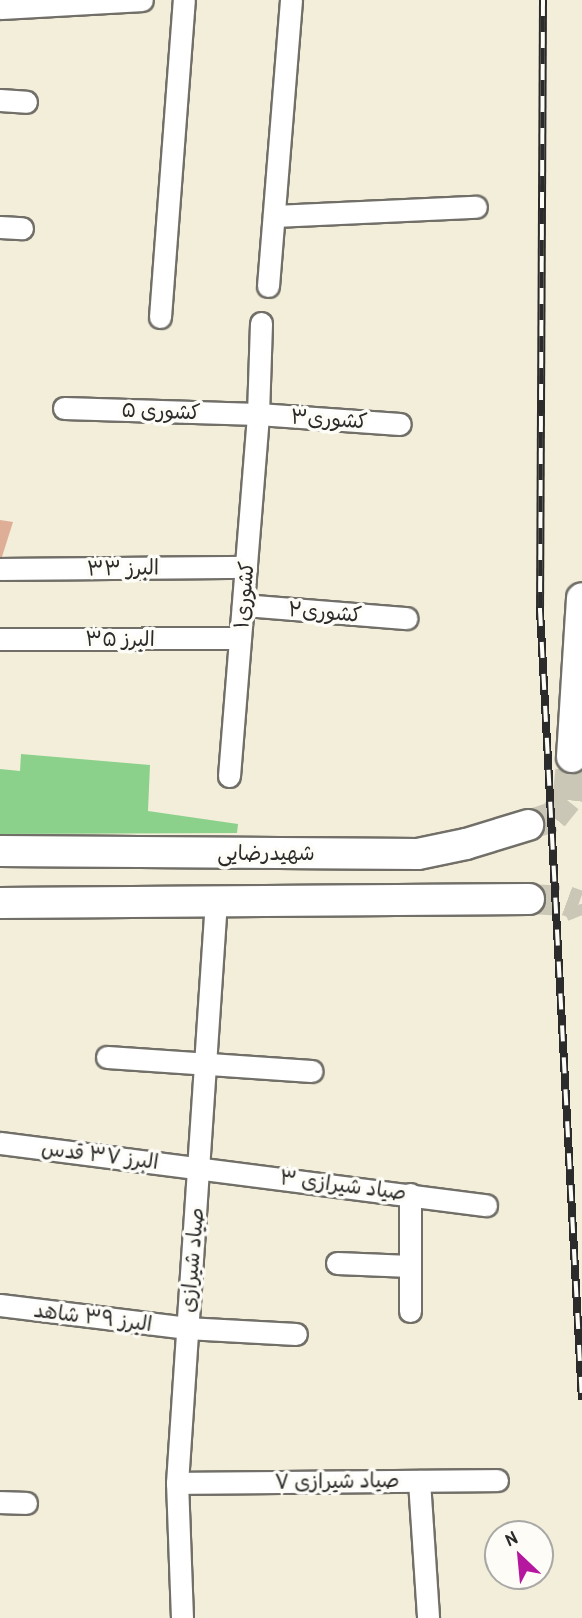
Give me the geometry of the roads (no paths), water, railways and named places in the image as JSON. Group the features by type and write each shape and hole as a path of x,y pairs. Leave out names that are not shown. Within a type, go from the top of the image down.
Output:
{"main road":[{"path":"572,757 582,598"},
{"name":"شهیدرضایی","path":"0,851 418,854 466,844 528,825"},
{"path":"418,854 419,899"},
{"path":"0,904 529,899"}],"street":[{"path":"0,8 142,0"},
{"path":"160,317 184,0"},
{"path":"268,286 291,0"},
{"path":"0,100 26,102"},
{"path":"274,216 476,207"},
{"path":"0,227 22,229"},
{"name":"کشوری۱","path":"229,776 258,414 261,323"},
{"name":"کشوری ۵","path":"64,408 258,414"},
{"name":"کشوری۳","path":"258,414 400,424"},
{"name":"البرز ۳۳","path":"0,569 246,567"},
{"name":"کشوری۲","path":"243,605 406,618"},
{"name":"البرز ۳۵","path":"0,639 240,638"},
{"name":"صیاد شیرازی","path":"182,1618 177,1483 216,901"},
{"path":"107,1057 312,1071"},
{"name":"البرز ۳۷ قدس","path":"0,1143 199,1167"},
{"name":"صیاد شیرازی ۳","path":"199,1167 486,1205"},
{"path":"410,1194 410,1311"},
{"path":"337,1262 410,1266"},
{"name":"البرز ۳۹ شاهد","path":"0,1305 186,1328 296,1334"},
{"name":"صیاد شیرازی ۷","path":"177,1483 498,1480"},
{"path":"419,1481 428,1618"},
{"path":"0,1502 26,1503"}],"tunnel":[{"path":"528,825 553,817 567,800 572,757"},
{"path":"529,899 567,901 578,905 582,915"}],"railway":[{"path":"543,0 540,610 582,1400"}]}
